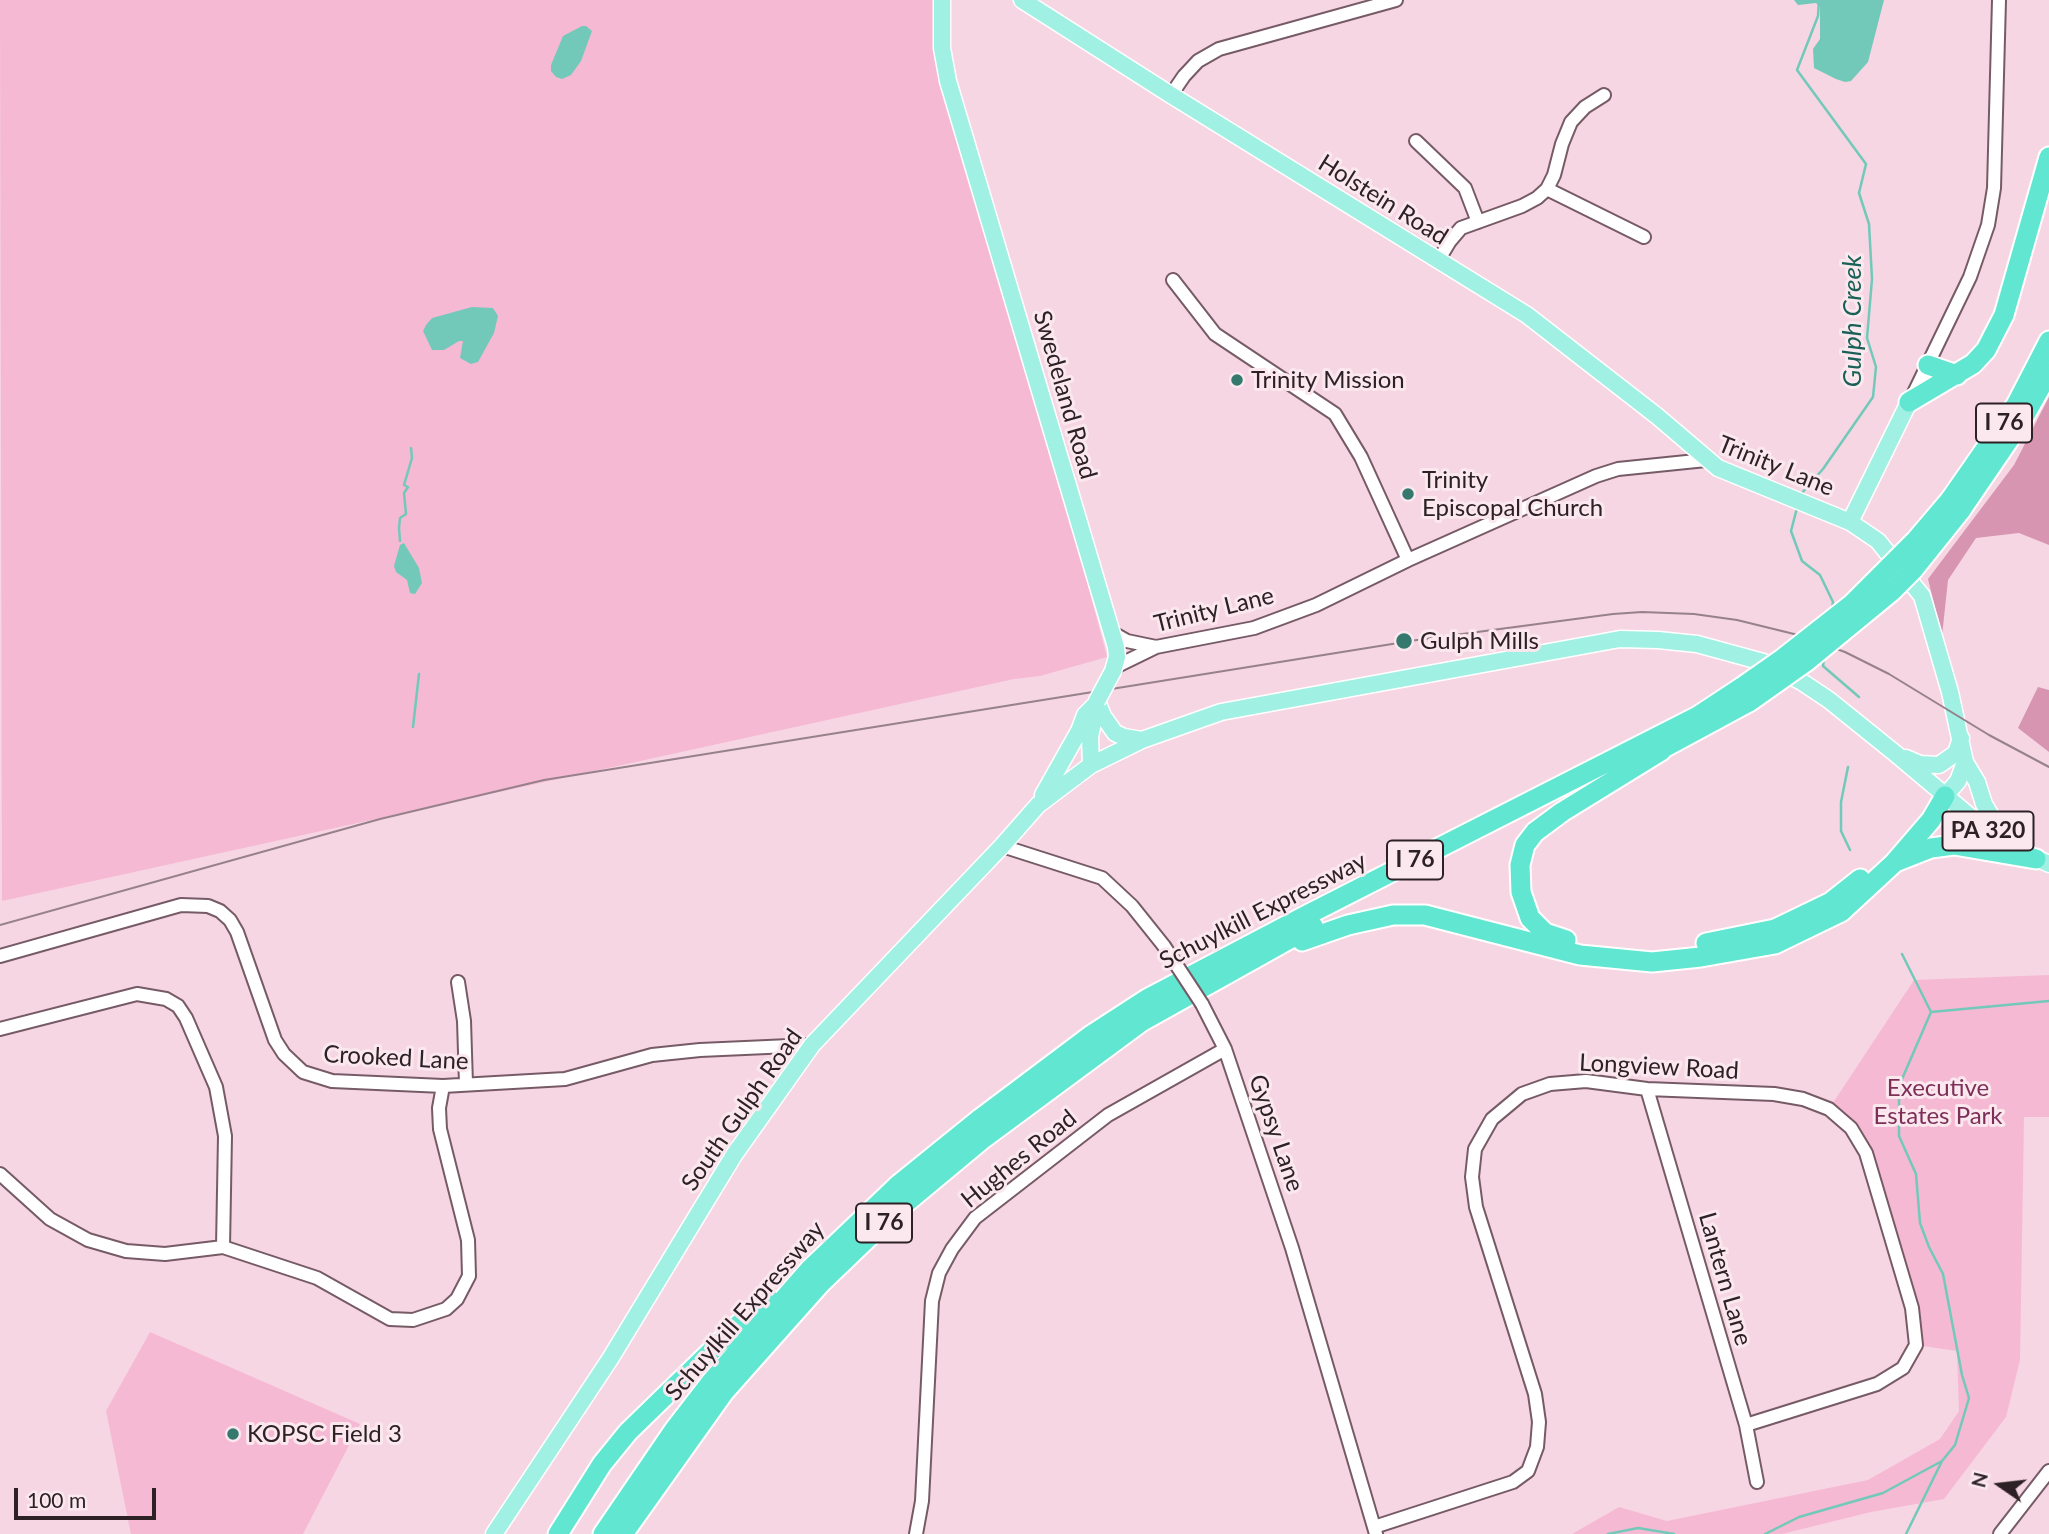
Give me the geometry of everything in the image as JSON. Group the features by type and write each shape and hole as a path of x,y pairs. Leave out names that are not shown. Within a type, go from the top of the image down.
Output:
{"highway":[{"path":"1909,402 1957,375 1973,364 1986,350 2004,315 2049,157"},
{"name":"Schuylkill Expressway","path":"1956,505 2016,405 2049,341"},
{"path":"1928,365 1957,375"},
{"name":"Schuylkill Expressway","path":"623,1534 724,1392 820,1284 895,1212 984,1138 1130,1030 1211,982 1515,821 1665,748 1745,695 1782,659 1852,604 1916,540 1956,505 2021,422 2049,372"},
{"name":"Schuylkill Expressway","path":"603,1534 674,1430 711,1382 810,1269 897,1186 981,1118 1090,1036 1146,999 1305,916 1698,716 1745,695"},
{"path":"1665,748 1562,812 1535,832 1525,845 1520,865 1521,892 1530,918 1545,933 1578,944 1655,954 1775,929 1831,902 1869,871 1921,812 1945,796"},
{"path":"1211,982 1292,944 1348,925 1393,915 1425,915 1580,955 1652,962 1774,944 1841,912 1894,863 1931,820 1945,796"},
{"path":"1894,863 1910,854 1942,845 1983,848 2042,862"},
{"path":"558,1534 602,1464 654,1404 738,1325 810,1269"}],"main road":[{"name":"Swedeland Road","path":"942,0 942,48 948,81 1111,632 1117,657 1114,669"},
{"name":"Holstein Road","path":"1022,0 1527,315 1657,416 1706,460"},
{"path":"1850,522 1909,402"},
{"name":"Trinity Lane","path":"1706,460 1718,468 1850,522 1878,541 1922,596 1961,738 1965,762 1977,782 1984,804 2008,845"},
{"name":"South Gulph Road","path":"494,1534 610,1359 734,1155 812,1045 1002,846 1038,804 1091,765 1142,740 1222,712 1620,639 1658,639 1697,644 1763,662 1802,682 1829,700 1896,754"},
{"path":"1038,804 1079,731 1085,715 1096,703 1114,669"},
{"path":"1096,703 1115,733 1142,740"},
{"path":"1091,765 1090,737 1096,703"},
{"path":"1079,731 1081,751 1091,765"},
{"path":"1896,754 1920,764 1939,765 1955,753 1961,738"},
{"path":"1896,754 1945,796"},
{"name":"PA 320","path":"1965,762 1958,780 1945,796 2008,845 2042,862"}],"street":[{"path":"1171,95 1198,61 1219,48 1396,0"},
{"path":"1909,402 1970,276 1988,225 1992,206 1999,0"},
{"path":"1438,261 1461,228 1522,206 1537,198 1547,188 1554,175 1571,122 1585,107 1604,95"},
{"path":"1416,141 1465,188 1478,222"},
{"path":"1547,188 1644,237"},
{"path":"1173,280 1215,334 1335,414 1361,457 1408,560"},
{"name":"Trinity Lane","path":"1114,669 1156,648 1254,628 1316,605 1408,560 1596,476 1619,469 1706,460"},
{"path":"1111,632 1127,641 1156,648"},
{"name":"Gypsy Lane","path":"1002,846 1102,878 1132,906 1164,946 1202,1004 1225,1049 1292,1248 1375,1531"},
{"name":"Crooked Lane","path":"0,956 181,905 208,906 220,911 237,932 275,1040 292,1064 317,1078 332,1082 443,1086 565,1079 652,1055 812,1045"},
{"path":"458,982 464,1021 466,1084"},
{"path":"0,1029 137,994 166,999 178,1006 186,1018 216,1087 225,1136 223,1247"},
{"name":"Hughes Road","path":"916,1534 922,1502 932,1301 939,1273 952,1249 975,1218 1108,1115 1225,1049"},
{"name":"Longview Road","path":"1375,1531 1513,1482 1528,1471 1537,1447 1539,1422 1535,1394 1476,1207 1473,1189 1475,1149 1498,1113 1522,1094 1550,1084 1586,1081 1647,1089 1774,1094 1803,1099 1829,1109 1851,1128 1866,1153 1912,1308 1916,1345 1903,1368 1877,1384 1746,1425"},
{"path":"0,1174 50,1219 88,1241 126,1251 165,1254 223,1247 326,1281 390,1319 413,1320 446,1309 463,1289 469,1276 468,1240 440,1129 439,1108 443,1086"},
{"name":"Lantern Lane","path":"1647,1089 1746,1425 1757,1482"},
{"path":"2000,1534 2049,1471"}],"green space":[{"path":"0,0 933,0 1107,657 1040,676 1014,679 2,901"},
{"name":"Executive Estates Park","path":"2049,975 2049,1117 2024,1117 2020,1360 2006,1417 1944,1499 1871,1512 1782,1534 1572,1534 1619,1507 1667,1521 1868,1480 1940,1439 1959,1411 1957,1351 1916,1345 1866,1153 1829,1109 1914,980"},
{"path":"150,1332 360,1424 303,1534 131,1534 106,1411"}],"shaded area":[{"path":"1794,0 1884,0 1868,62 1851,81 1836,79 1814,68 1813,49 1820,39 1820,7 1816,3 1798,5"},
{"path":"582,26 592,31 581,61 571,75 562,79 556,77 551,71 551,65 563,36"},
{"path":"472,307 493,308 498,316 494,333 478,362 471,364 460,358 463,341 444,350 432,350 423,331 432,318"},
{"path":"2049,397 2049,545 2019,533 1976,538 1948,580 1942,636 1928,579 2014,465"},
{"path":"404,543 419,568 422,583 415,594 410,593 407,580 396,572 394,566 400,545"},
{"path":"2038,687 2049,690 2049,752 2018,728"}],"waterway":[{"name":"Gulph Creek","path":"1801,494 1823,469 1873,397 1876,367 1867,338 1872,279 1869,224 1859,193 1866,164 1797,70 1818,16 1819,0"},
{"path":"400,541 400,518 406,514 404,493 408,487 404,485 412,458 411,448"},
{"name":"Gulph Creek","path":"1797,508 1791,531 1802,561 1820,575 1833,602 1832,609"},
{"name":"Gulph Creek","path":"1824,658 1823,666 1859,697"},
{"path":"413,727 419,674"},
{"name":"Gulph Creek","path":"1848,767 1841,802 1841,831 1850,850"},
{"name":"Gulph Creek","path":"1902,954 1931,1012 2049,1001"},
{"path":"1906,1534 1942,1461 1955,1445 1969,1398 1962,1375 1943,1274 1920,1223 1916,1174 1899,1136 1899,1086 1931,1012"},
{"path":"1765,1534 1799,1517 1883,1493 1942,1461"},
{"path":"1608,1534 1638,1528 1674,1534"}],"tram line":[{"path":"0,925 380,819 544,780 1417,640 1613,614 1694,614 1737,620 1794,634 1845,652 1889,674 1989,735 2049,767"}],"place":[{"name":"Trinity Mission","path":"1237,380"},
{"name":"Trinity Episcopal Church","path":"1408,494"},
{"name":"Gulph Mills","path":"1404,641"},
{"name":"KOPSC Field 3","path":"233,1434"}]}
